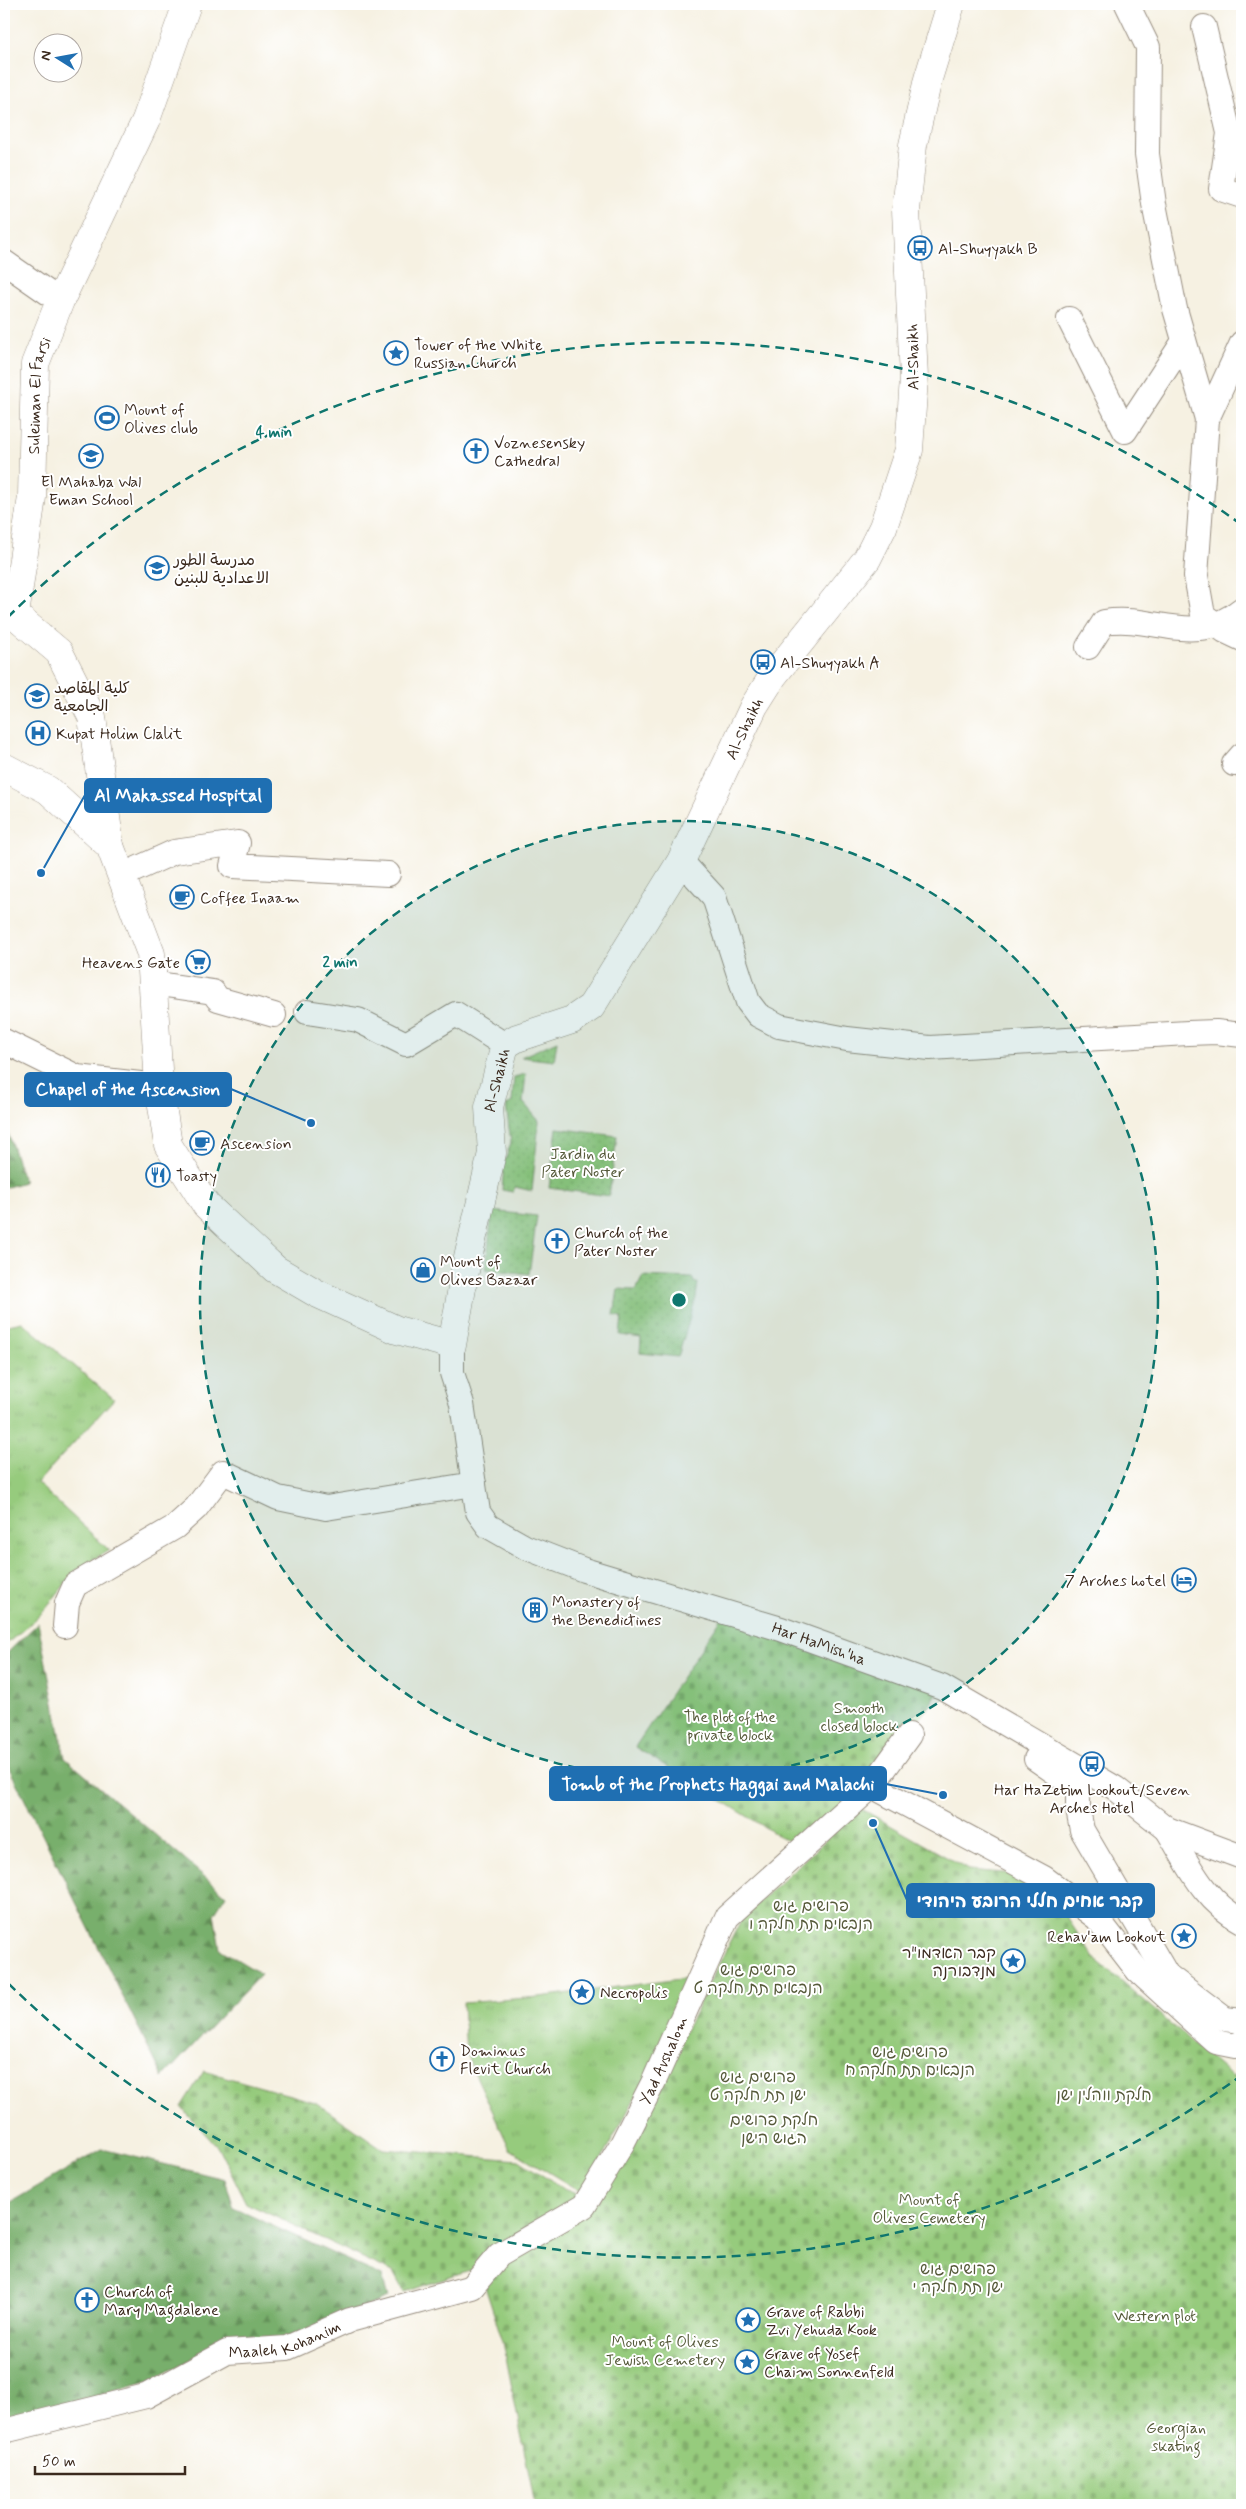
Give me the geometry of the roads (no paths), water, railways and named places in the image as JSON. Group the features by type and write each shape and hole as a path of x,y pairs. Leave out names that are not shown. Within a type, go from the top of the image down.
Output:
{"street":[{"name":"Suleiman El Farsi","path":"110,846 92,717 59,652 15,615 32,497 35,364 60,301 146,120 186,4"},
{"name":"Al-Shaikh","path":"452,1345 465,1271 492,1152 489,1107 505,1045 517,1038 572,1020 591,1007 681,861 754,706 768,684 867,558 882,526 909,450 914,378 906,210 913,145 928,79 951,4"},
{"path":"1127,4 1148,47 1147,154 1154,204 1175,309 1207,418 1196,576 1203,615 1218,626 1242,639"},
{"path":"1204,28 1229,133 1221,189 1242,196"},
{"path":"4,262 60,301"},
{"path":"1069,319 1125,431 1184,341"},
{"path":"1207,418 1242,343"},
{"path":"1088,646 1104,622 1118,620 1184,629 1218,626 1242,609"},
{"path":"4,767 48,790 110,846 151,954 159,1086 168,1145 206,1205 274,1269 316,1294 396,1330 452,1345"},
{"path":"121,876 174,852 241,842 232,866 388,874"},
{"path":"681,861 714,897 748,1002 758,1015 779,1026 847,1040 930,1048 1188,1033 1216,1032 1242,1035"},
{"path":"152,983 213,992 218,1000 274,1015"},
{"path":"306,1012 358,1020 406,1044 456,1014 505,1045"},
{"path":"8,1039 77,1077 159,1086"},
{"name":"Har HaMish'ha","path":"452,1345 452,1373 462,1404 478,1512 488,1526 526,1547 584,1570 781,1629 942,1687 1115,1788 1167,1829 1242,1857"},
{"path":"65,1626 67,1603 75,1585 175,1527 196,1508 223,1472 278,1498 326,1508 474,1484"},
{"path":"942,1687 965,1710 1078,1788 1078,1810 1082,1830 1167,1975 1225,2019 1242,2021"},
{"name":"Yad Avshalom","path":"499,2255 584,2206 595,2184 622,2144 654,2081 727,1918 872,1786 909,1735"},
{"path":"872,1786 1044,1878 1097,1918 1138,1971 1216,2042 1236,2046 1242,2042"},
{"name":"Har HaMish'ha","path":"1167,1829 1213,1900 1224,1911 1242,1921"},
{"name":"Maaleh Kohanim","path":"4,2431 146,2396 227,2352 287,2348 350,2320 472,2287 499,2255"}],"place":[{"name":"Al-Shuyyakh B","path":"920,248"},
{"name":"Tower of the White Russian Church","path":"396,353"},
{"name":"Mount of Olives club","path":"107,418"},
{"name":"Voznesensky Cathedral","path":"476,451"},
{"name":"El Mahaba Wal Eman School","path":"91,456"},
{"name":"مدرسة الطور الاعدادية للبنين","path":"157,568"},
{"name":"Al-Shuyyakh A","path":"763,662"},
{"name":"كلية المقاصد الجامعية","path":"37,696"},
{"name":"Kupat Holim Clalit","path":"38,733"},
{"name":"Al Makassed Hospital","path":"41,873"},
{"name":"Coffee Inaam","path":"182,897"},
{"name":"Heavens Gate","path":"198,962"},
{"name":"Chapel of the Ascension","path":"311,1123"},
{"name":"Ascension","path":"202,1143"},
{"name":"Toasty","path":"158,1175"},
{"name":"Church of the Pater Noster","path":"557,1241"},
{"name":"Mount of Olives Bazaar","path":"423,1270"},
{"name":"7 Arches hotel","path":"1184,1580"},
{"name":"Monastery of the Benedictines","path":"535,1610"},
{"name":"Har HaZetim Lookout/Seven Arches Hotel","path":"1092,1764"},
{"name":"Tomb of the Prophets Haggai and Malachi","path":"943,1795"},
{"name":"קבר אחים חללי הרובע היהודי","path":"873,1823"},
{"name":"Rehav'am Lookout","path":"1184,1936"},
{"name":"קבר האדמו\"ר מנדבורנה","path":"1013,1961"},
{"name":"Necropolis","path":"582,1992"},
{"name":"Dominus Flevit Church","path":"442,2059"},
{"name":"Church of Mary Magdalene","path":"87,2300"},
{"name":"Grave of Rabbi Zvi Yehuda Kook","path":"748,2320"},
{"name":"Grave of Yosef Chaim Sonnenfeld","path":"747,2362"}],"park label":[{"name":"Jardin du Pater Noster","path":"583,1162"},
{"name":"Smooth closed block","path":"859,1716"},
{"name":"The plot of the private block","path":"730,1725"},
{"name":"פרושים גוש הנבאים תת חלקה ו","path":"811,1914"},
{"name":"פרושים גוש הנבאים תת חלקה ט","path":"758,1978"},
{"name":"פרושים גוש הנבאים תת חלקה ח","path":"910,2060"},
{"name":"פרושים גוש ישן תת חלקה ט","path":"758,2085"},
{"name":"חלקת ווהלין ישן","path":"1104,2094"},
{"name":"חלקת פרושים הגוש הישן","path":"774,2128"},
{"name":"Mount of Olives Cemetery","path":"929,2208"},
{"name":"פרושים גוש ישן תת חלקה י","path":"958,2277"},
{"name":"Western plot","path":"1155,2315"},
{"name":"Mount of Olives Jewish Cemetery","path":"665,2350"},
{"name":"Georgian skating","path":"1176,2436"}]}
